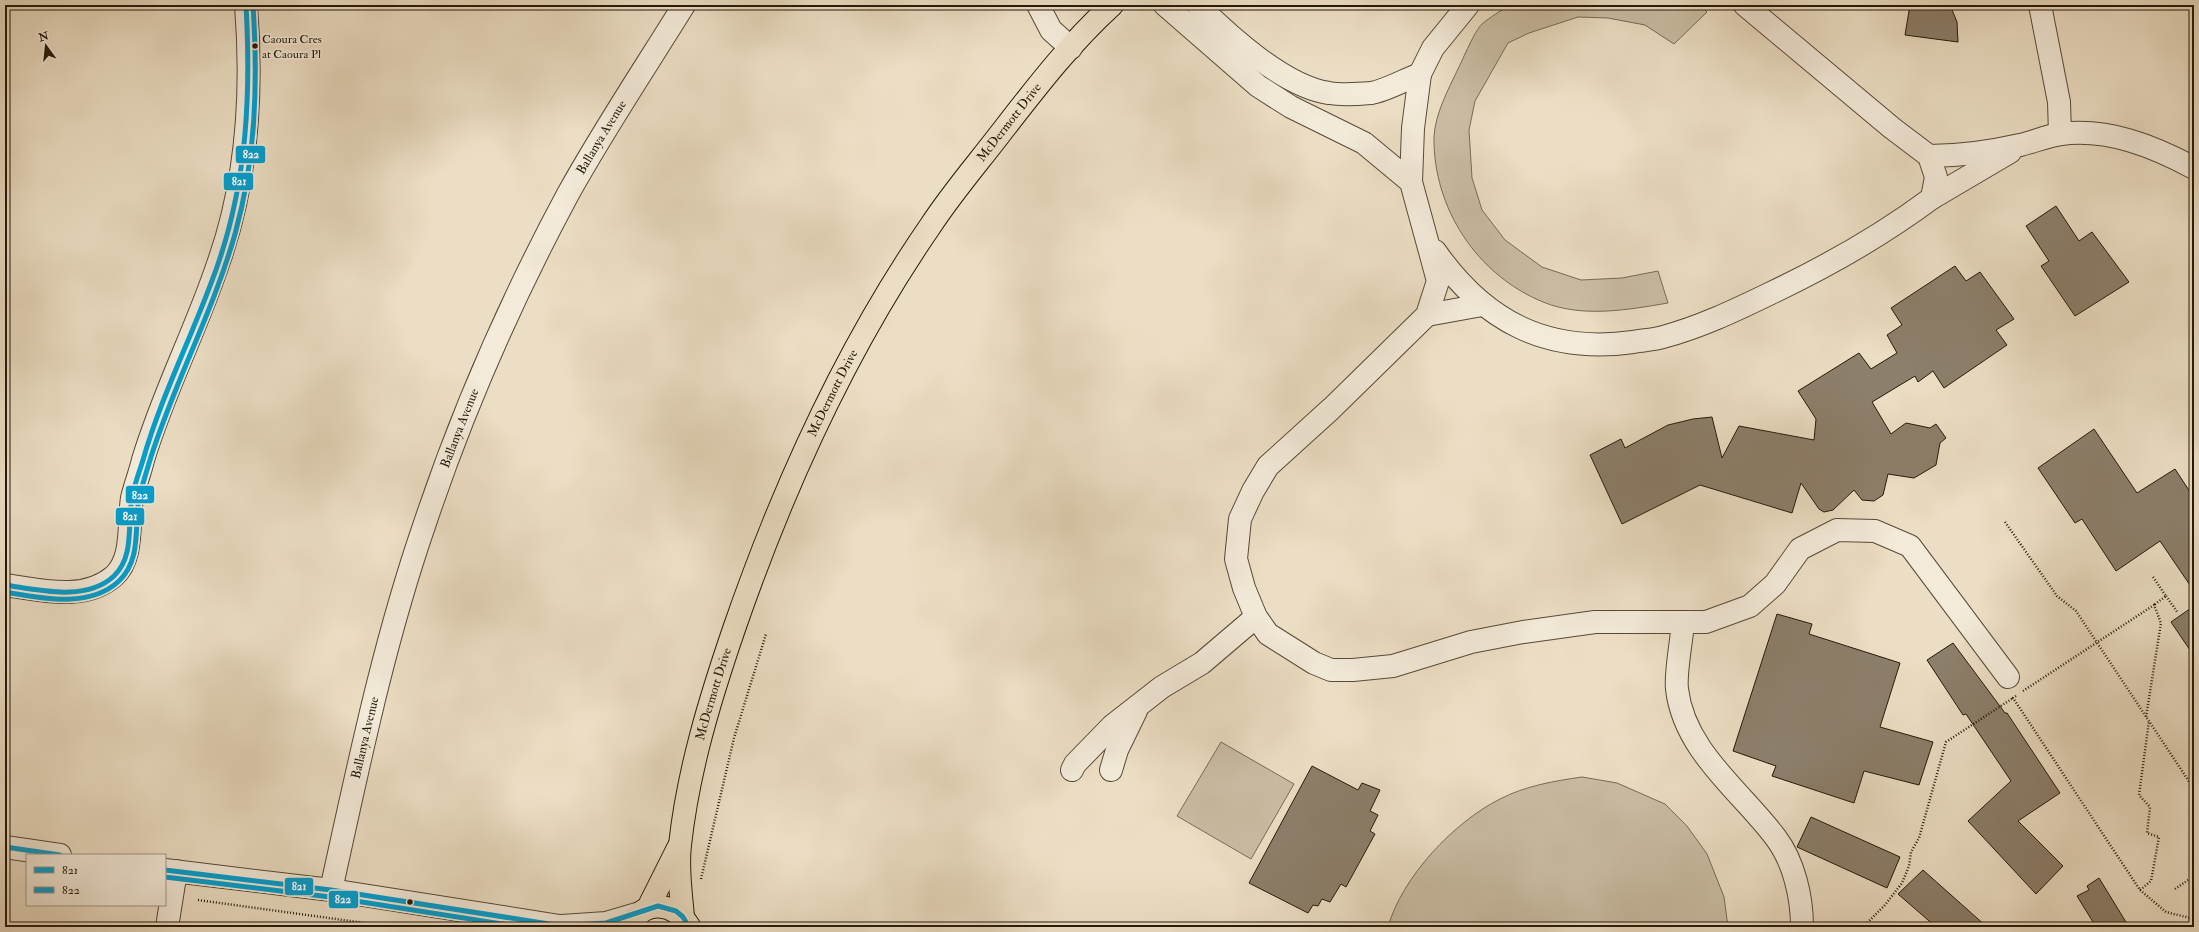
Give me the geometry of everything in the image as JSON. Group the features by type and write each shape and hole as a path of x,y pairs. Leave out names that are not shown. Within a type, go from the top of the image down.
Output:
{"main road":[{"name":"McDermott Drive","path":"686,922 679,846 698,744 728,647 757,563 830,397 878,311 931,225 1026,102 1089,26 1112,5"},
{"name":"McDermott Drive","path":"639,916 679,846"},
{"path":"639,916 667,907 676,911 686,922"}],"street":[{"path":"5,585 60,592 82,592 100,586 116,574 126,555 132,497 145,455 218,264 234,210 244,162 250,98 250,53 246,5"},
{"name":"Ballanya Avenue","path":"331,890 365,734 401,596 424,525 451,452 482,376 522,288 568,195 615,114 684,5"},
{"path":"1038,5 1051,30 1071,48"},
{"path":"1165,5 1258,86 1291,107 1364,143 1412,182"},
{"path":"1198,5 1234,38 1269,66 1300,83 1328,93 1373,93 1420,74"},
{"path":"1468,5 1433,48 1420,74 1412,128 1412,182 1438,281 1427,315 1332,408 1268,466 1240,519 1236,559 1244,588 1256,617 1268,634 1303,658 1331,670 1346,670 1393,666 1471,642 1523,632 1595,622 1706,622 1750,606 1775,584 1800,549 1837,530 1875,531 1910,546 2008,677"},
{"path":"1745,5 1892,128 1929,156 1936,176 1932,198"},
{"path":"2040,5 2050,46 2058,102 2060,134"},
{"path":"1929,156 1961,156 2021,145 2060,134 2081,133 2118,137 2143,144 2194,168"},
{"path":"1429,243 1446,269 1482,305 1526,330 1564,343 1606,346 1662,338 1718,318 1838,260 1907,217 1932,198 2021,145"},
{"path":"1427,315 1482,305"},
{"path":"1072,770 1075,764 1112,726 1162,687 1202,663 1256,617"},
{"path":"1683,622 1676,688 1685,720 1711,764 1777,839 1795,874 1802,927"},
{"path":"1111,770 1118,750 1139,706"},
{"path":"5,847 53,854"},
{"path":"167,927 170,871 331,890 564,926 606,923 639,916"}],"path":[{"path":"2005,522 2057,596 2076,611 2194,789"},
{"path":"2153,577 2178,614"},
{"path":"1863,927 1885,905 1902,883 1909,866 1911,852 1919,838 1946,742 2166,596"},
{"path":"2146,717 2161,623 2154,605"},
{"path":"700,883 734,738 766,634"},
{"path":"2013,698 2140,890 2166,912 2194,919"},
{"path":"2140,890 2151,881 2159,837 2146,833 2150,807 2139,795 2149,721"},
{"path":"2175,889 2194,876"},
{"path":"198,900 394,927"}],"shaded area":[{"path":"1509,5 1701,5 1707,12 1674,44 1645,25 1608,18 1578,17 1529,33 1508,43 1475,101 1469,130 1472,178 1482,210 1505,240 1542,267 1581,280 1622,278 1658,271 1668,303 1605,311 1573,310 1558,307 1543,302 1519,290 1498,275 1479,257 1463,236 1441,189 1436,163 1434,137 1435,128 1439,111 1446,94 1479,27 1485,21"},
{"path":"1221,742 1294,784 1251,859 1177,816"},
{"path":"1582,777 1617,783 1665,804 1687,826 1707,854 1724,897 1728,927 1388,927 1395,908 1417,871 1448,836 1465,822 1483,809 1510,794 1550,782"}],"building":[{"path":"1910,5 1950,5 1957,22 1958,42 1905,35"},
{"path":"2056,206 2079,241 2092,232 2129,282 2075,316 2041,266 2049,261 2026,226"},
{"path":"1955,266 1966,281 1980,272 2014,319 1996,330 2007,345 1944,388 1933,371 1918,382 1915,376 1872,402 1891,434 1906,423 1930,428 1936,424 1946,438 1940,443 1936,465 1914,478 1888,474 1883,495 1874,501 1862,500 1854,490 1833,510 1824,512 1819,509 1801,483 1792,513 1700,485 1622,524 1590,455 1621,439 1625,448 1668,425 1693,419 1712,417 1722,458 1739,426 1814,440 1816,419 1798,391 1859,353 1871,369 1897,353 1887,335 1902,325 1891,308"},
{"path":"2094,429 2137,493 2175,469 2194,498 2194,591 2160,541 2116,571 2082,519 2075,523 2038,468"},
{"path":"2194,606 2194,656 2171,622"},
{"path":"1777,614 1812,624 1809,634 1900,663 1880,727 1933,742 1919,785 1864,771 1854,803 1772,776 1776,766 1733,751"},
{"path":"1953,643 2005,713 2007,713 2060,793 2018,821 2063,866 2036,894 1968,821 2011,781 1966,714 1963,715 1927,660"},
{"path":"1312,766 1358,790 1362,783 1380,790 1370,811 1378,815 1370,831 1375,834 1346,887 1341,884 1330,902 1322,899 1318,906 1313,905 1308,913 1249,883"},
{"path":"1811,817 1900,857 1887,888 1797,847"},
{"path":"1923,870 1987,927 1936,927 1898,894"},
{"path":"2099,878 2129,927 2096,927 2077,896 2089,890 2087,886"}],"transit line":[{"name":"821","path":"5,585 62,592 76,592 90,589 103,584 114,576 121,568 125,559 128,549 131,508 135,484 169,386 218,264 228,232 235,201 241,169 247,104 248,71 246,5"},
{"name":"822","path":"5,592 49,599 79,598 94,595 107,590 119,581 131,563 136,542 139,498 150,460 170,403 216,291 235,234 242,206 254,120 255,34 253,5"},
{"name":"821","path":"5,847 53,854"},
{"name":"821","path":"166,870 331,890 562,926 606,923 658,906 676,911 683,917 689,927"},
{"name":"822","path":"166,877 330,897 521,927"}],"place":[{"name":"Caoura Cres at Caoura Pl","path":"255,46"}]}
